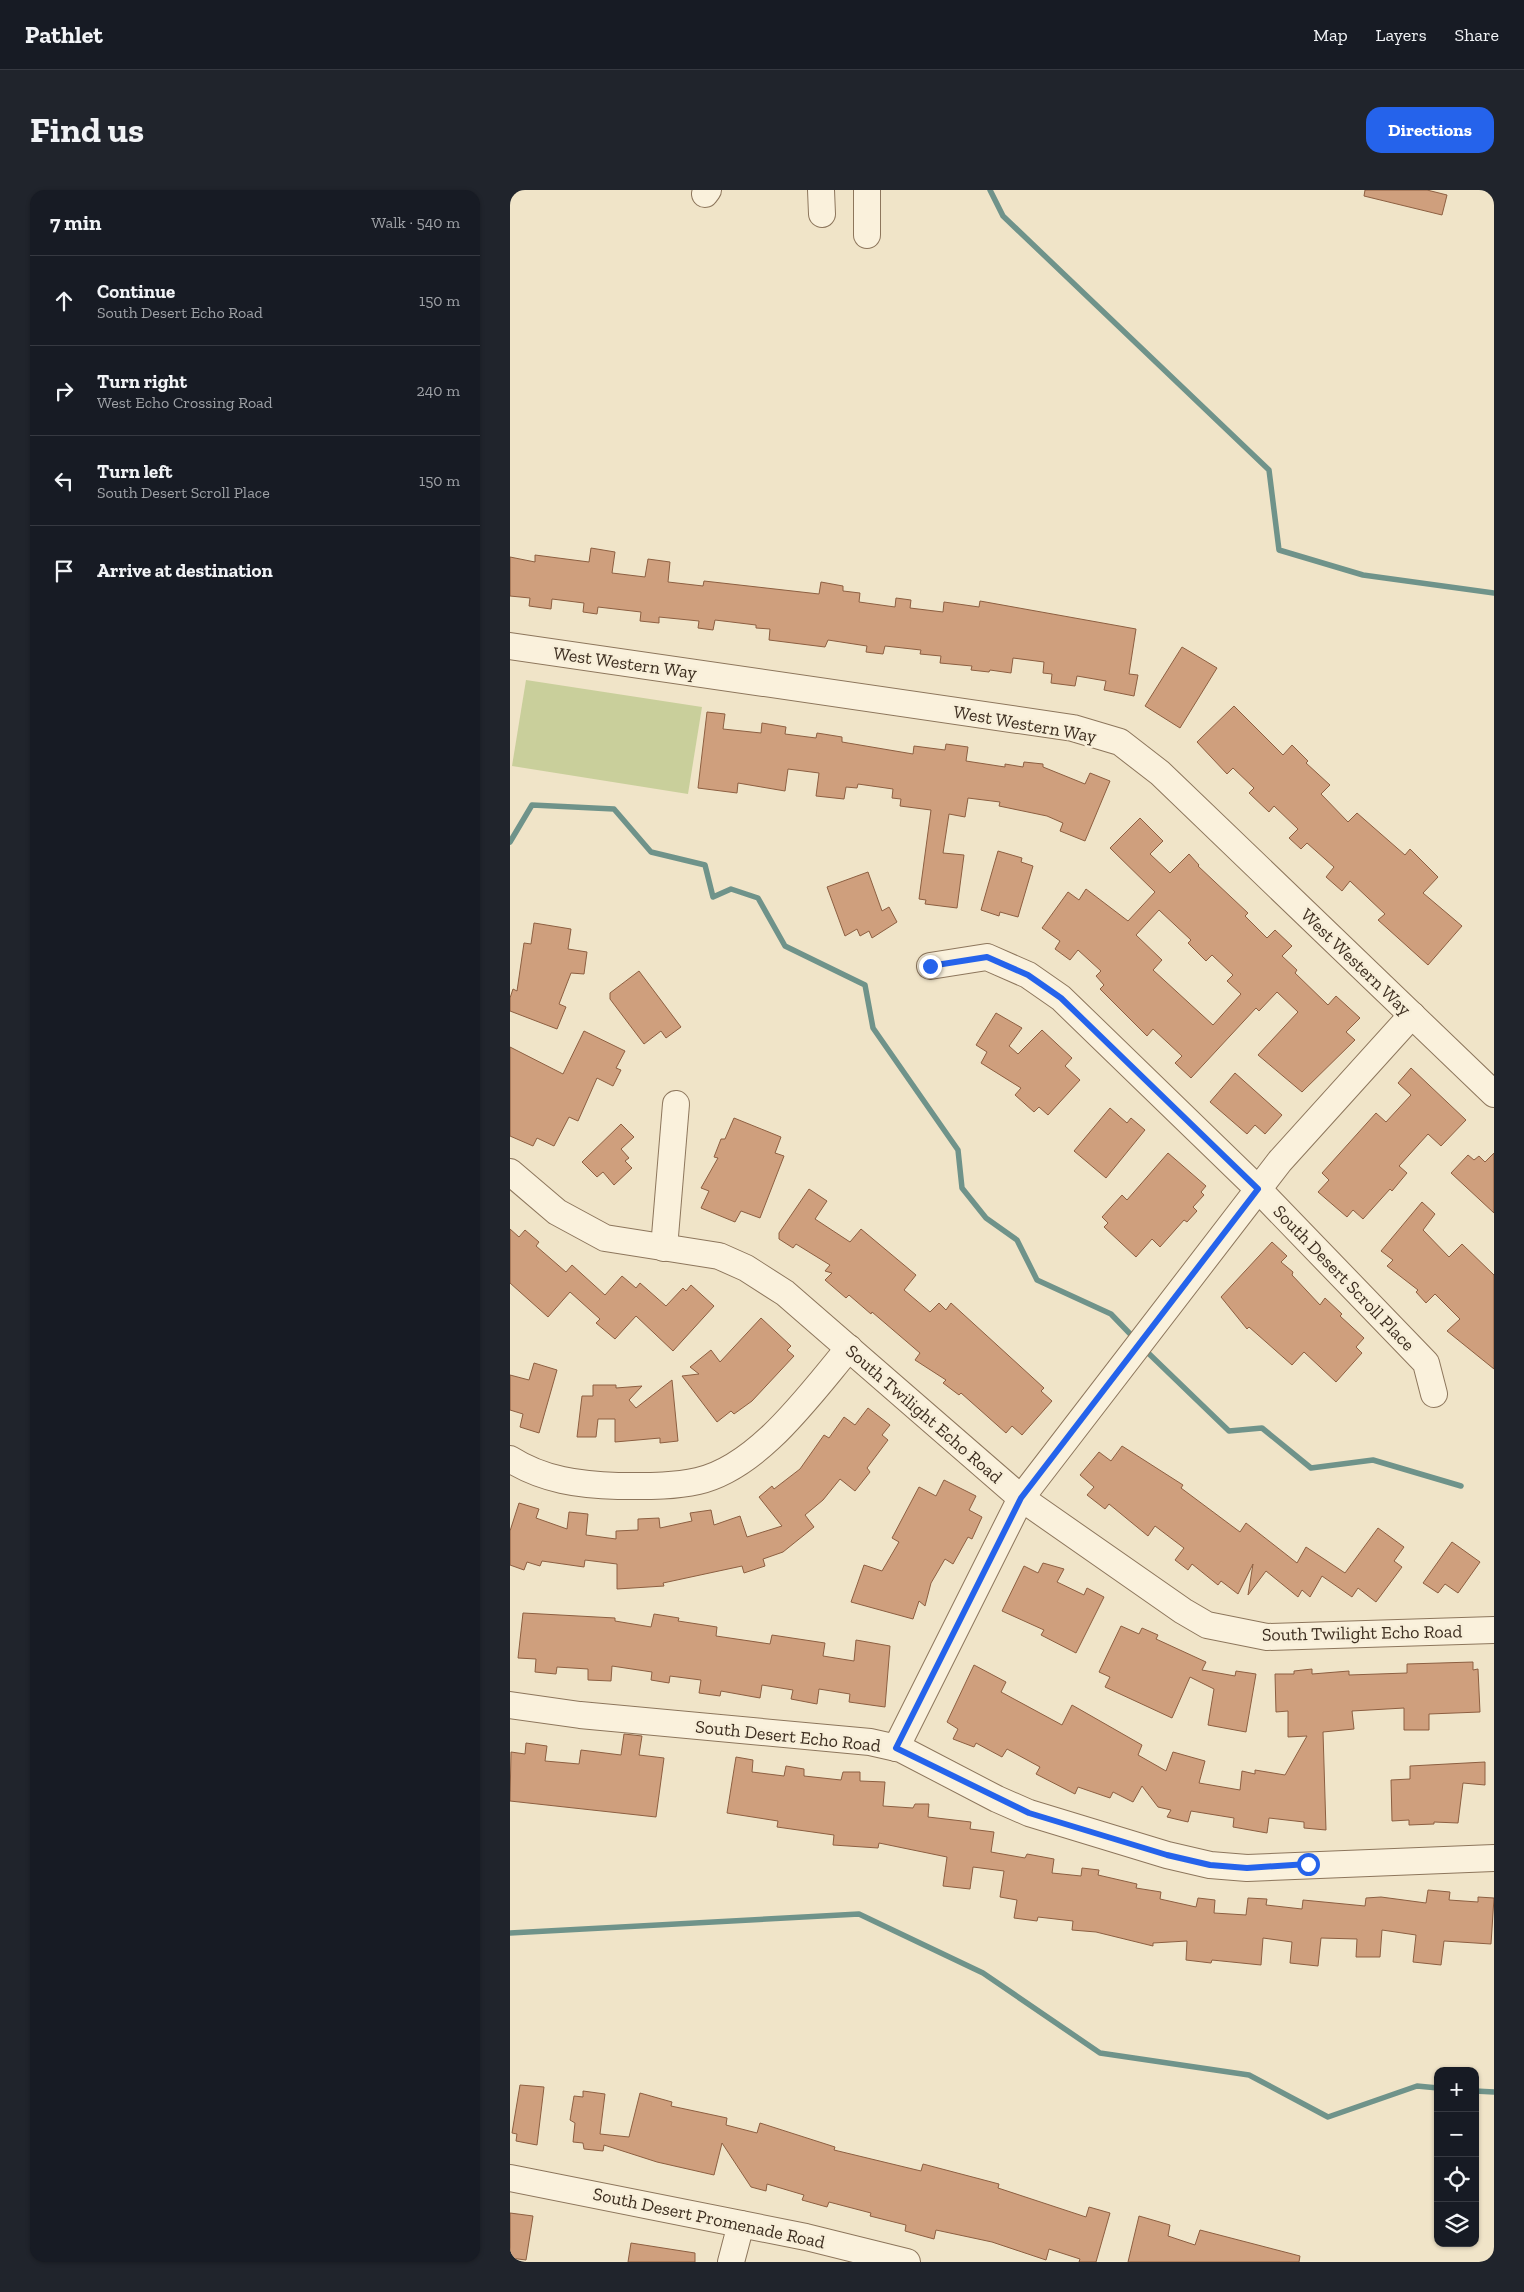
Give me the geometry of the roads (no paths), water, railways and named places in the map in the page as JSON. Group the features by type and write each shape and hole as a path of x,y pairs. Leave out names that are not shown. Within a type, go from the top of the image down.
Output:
{"street":[{"path":"867,190 867,235"},
{"name":"West Western Way","path":"510,646 1073,728 1120,742 1160,773 1494,1094"},
{"name":"South Desert Scroll Place","path":"930,966 987,957 1028,975 1061,998 1258,1189 1426,1363 1434,1394"},
{"path":"896,1748 1021,1498 1280,1161 1412,1015"},
{"path":"664,1248 676,1104"},
{"name":"South Twilight Echo Road","path":"510,1172 557,1212 583,1228 605,1238 719,1256 746,1268 785,1293 1021,1498 1183,1611 1207,1624 1267,1637 1494,1630"},
{"path":"510,1459 528,1470 553,1479 599,1485 671,1486 700,1481 728,1469 764,1445 793,1415 849,1348"},
{"name":"South Desert Echo Road","path":"510,1705 580,1715 870,1742 896,1748 1029,1813 1167,1855 1210,1865 1247,1868 1494,1858"},
{"name":"South Desert Promenade Road","path":"510,2178 741,2224 907,2262"},
{"path":"731,2262 741,2224"}],"waterway":[{"path":"990,190 1003,216 1269,470 1279,550 1363,575 1494,593"},
{"path":"510,842 532,805 614,809 651,852 705,865 713,897 731,889 758,898 785,946 865,985 873,1028 958,1150 962,1188 986,1218 1017,1240 1037,1280 1111,1314 1135,1339"},
{"path":"1143,1348 1229,1431 1262,1428 1311,1468 1373,1460 1461,1486"},
{"path":"510,1933 859,1914 983,1973 1100,2053 1249,2075 1328,2117 1417,2086 1434,2088"},
{"path":"1479,2091 1494,2092"}]}
